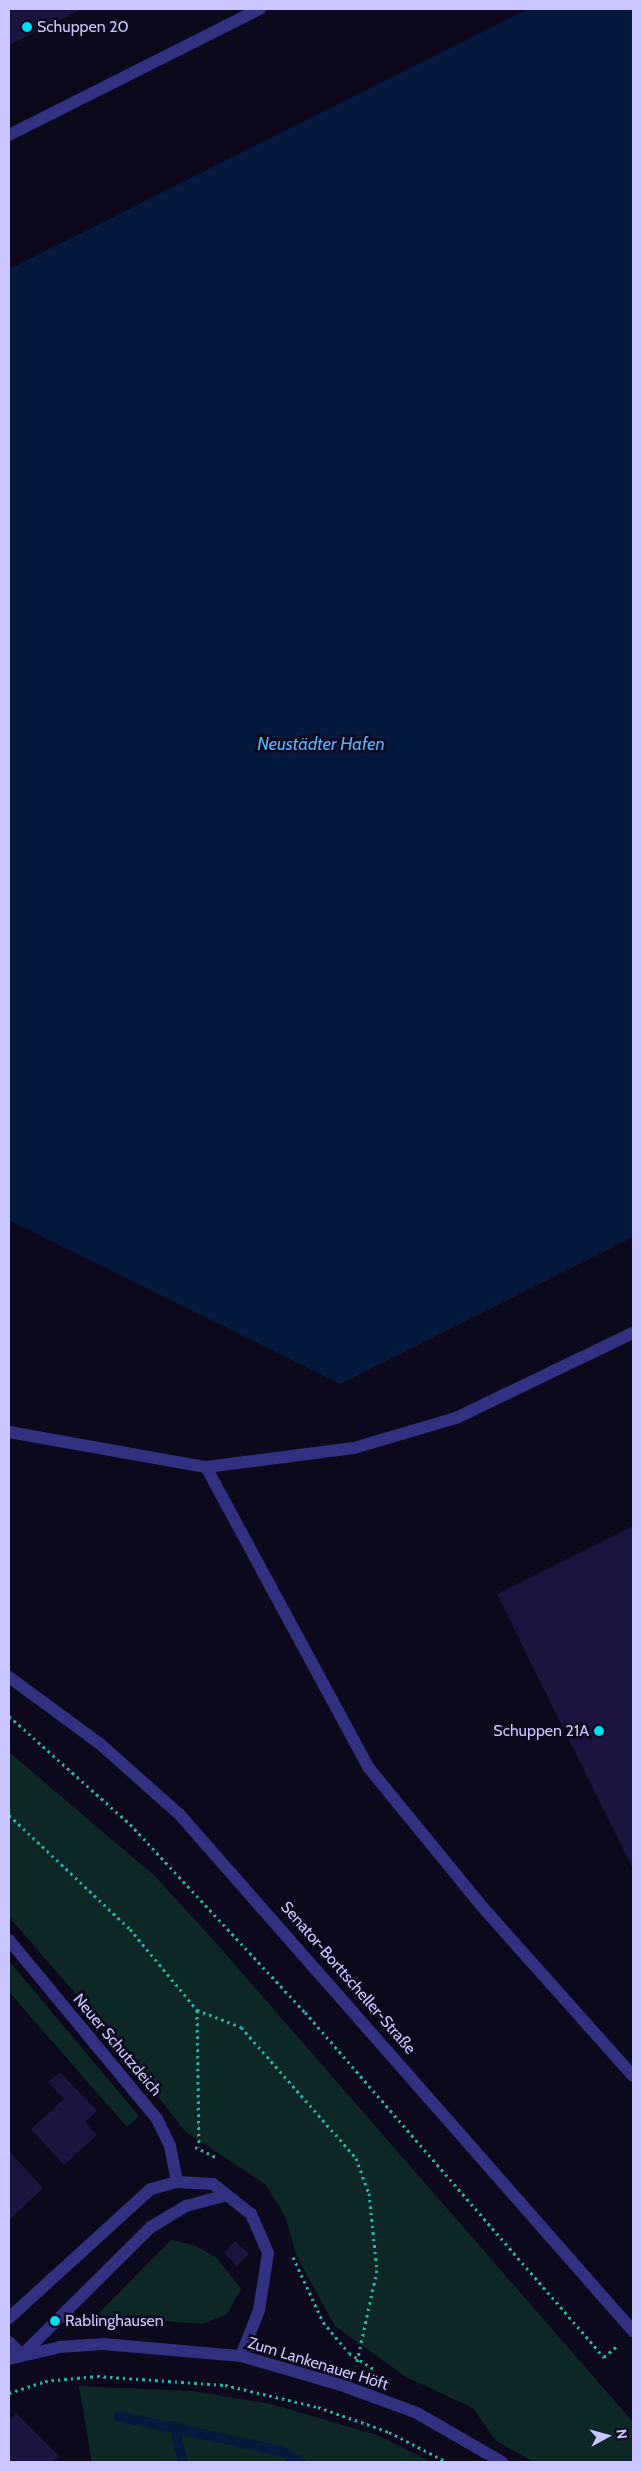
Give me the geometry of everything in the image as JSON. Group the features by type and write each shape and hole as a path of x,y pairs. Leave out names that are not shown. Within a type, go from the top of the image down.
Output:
{"street":[{"path":"9,135 260,9"},
{"path":"9,1432 206,1467 354,1448 456,1418 633,1333"},
{"path":"206,1467 368,1767 486,1911 633,2076"},
{"name":"Senator-Borttscheller-Straße","path":"9,1677 99,1742 180,1815 633,2331"},
{"name":"Neuer Schutzdeich","path":"9,1940 157,2119 170,2146 177,2182"},
{"path":"9,2318 151,2189 177,2182 213,2184 251,2214 268,2253 259,2310 241,2356"},
{"path":"9,2342 22,2355 151,2227 186,2206 227,2195"},
{"name":"Zum Lankenauer Höft","path":"9,2359 22,2355 103,2344 241,2356 341,2385 417,2414 502,2462"}],"path":[{"path":"9,1716 130,1824 305,2012 604,2357 633,2331"},
{"path":"9,1815 130,1928 197,2010 241,2027 356,2158 369,2193 377,2270 358,2359"},
{"path":"197,2010 199,2147"},
{"path":"9,2393 45,2382 97,2376 224,2385 326,2409 389,2432 447,2462"}],"green space":[{"path":"9,1752 156,1877 216,1943 633,2422 633,2462 534,2462 496,2441 473,2408 406,2377 335,2326 297,2257 285,2216 265,2184 185,2131 89,2009 9,1917"},
{"path":"9,1961 139,2116 127,2127 9,1992"},
{"path":"171,2240 194,2245 217,2258 241,2289 227,2314 202,2324 96,2316"},
{"path":"79,2386 192,2391 271,2404 377,2435 431,2462 92,2462"}],"water":[{"name":"Neustädter Hafen","path":"528,9 633,9 633,1237 340,1384 9,1220 9,269"}],"building":[{"name":"Schuppen 20","path":"9,9 82,9 9,45"},
{"name":"Schuppen 21A","path":"633,1526 633,1869 497,1594"},
{"path":"60,2072 97,2111 85,2122 97,2135 64,2165 31,2129 64,2099 48,2082"},
{"path":"9,2151 43,2188 9,2220"},
{"path":"235,2241 249,2254 237,2266 224,2253"},
{"path":"16,2413 59,2456 52,2462 9,2462 9,2421"}],"waterway":[{"path":"118,2416 281,2451 301,2462"},
{"path":"174,2426 183,2462"}],"place":[{"name":"Schuppen 20","path":"27,27"},
{"name":"Schuppen 21A","path":"599,1731"},
{"name":"Rablinghausen","path":"55,2321"}]}
